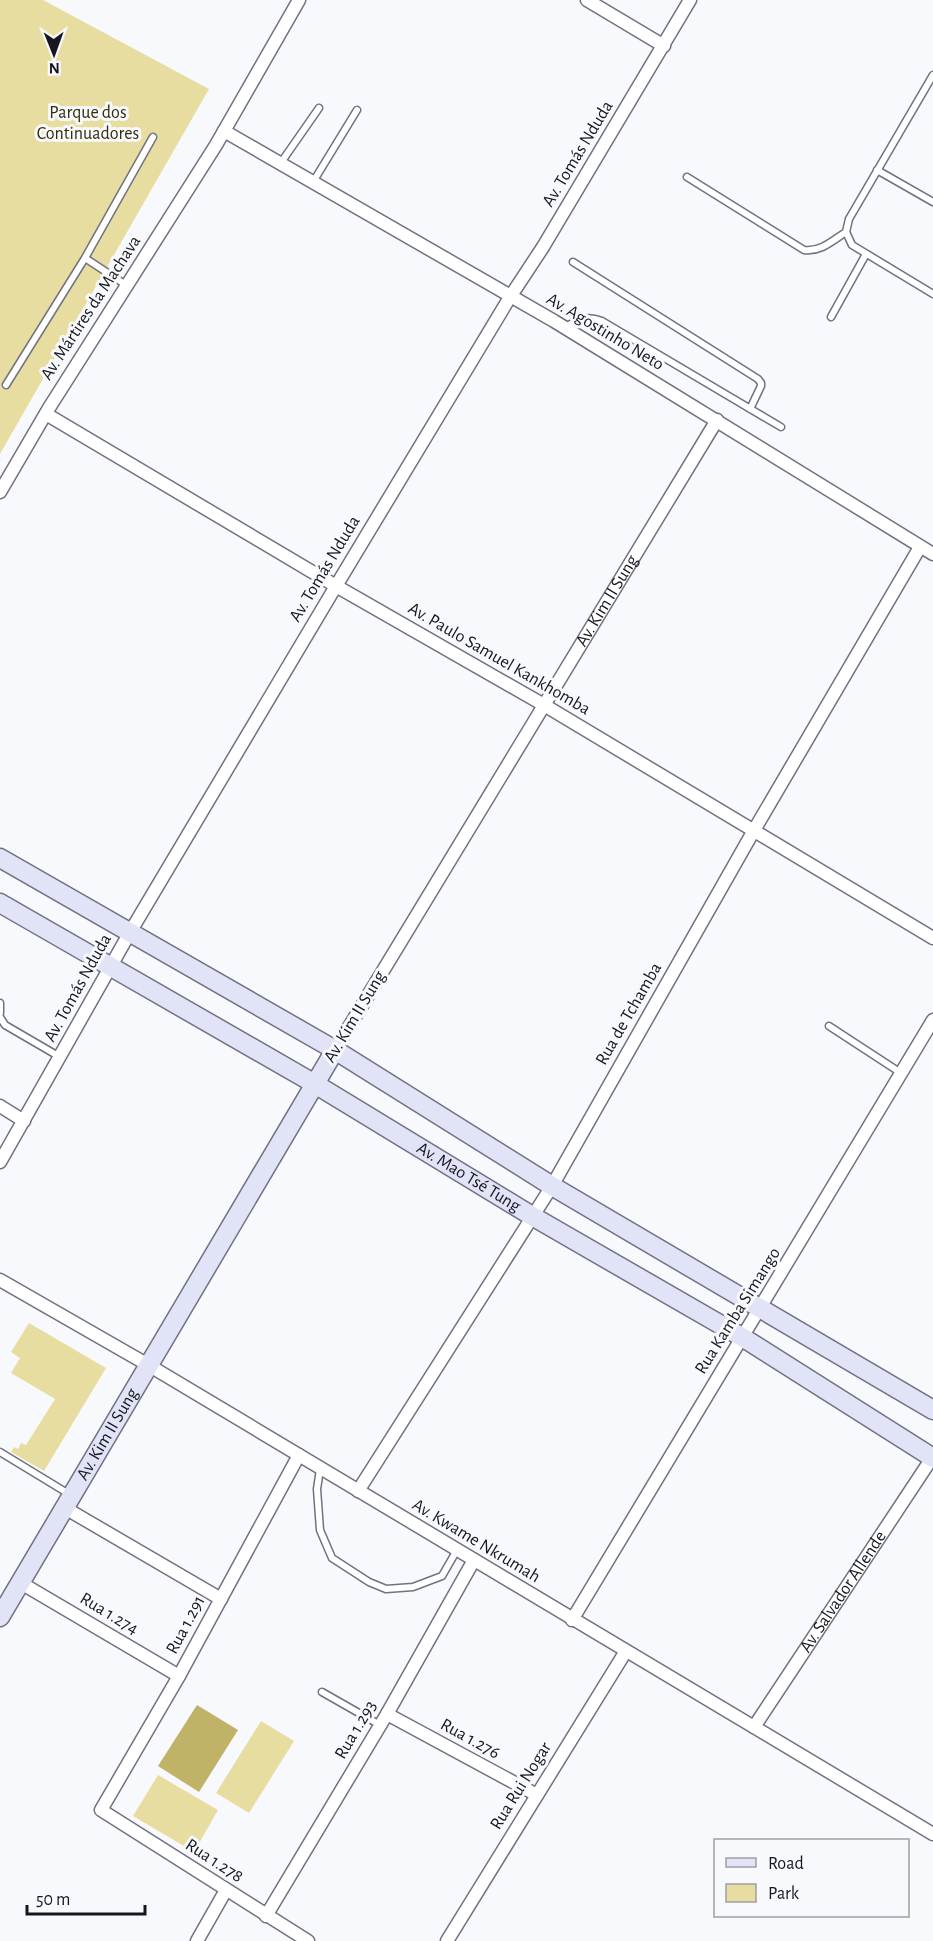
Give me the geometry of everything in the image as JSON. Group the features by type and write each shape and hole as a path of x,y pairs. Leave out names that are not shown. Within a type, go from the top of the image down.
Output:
{"main road":[{"name":"Av. Mao Tsé Tung","path":"0,858 334,1050 552,1185 933,1410"},
{"name":"Av. Mao Tsé Tung","path":"0,903 315,1084 532,1216 742,1337 933,1457"},
{"name":"Av. Kim II Sung","path":"0,1617 150,1366 334,1050"}],"street":[{"name":"Av. Mártires da Machava","path":"0,492 46,414 216,145 298,0"},
{"path":"587,0 664,45"},
{"name":"Av. Tomás Nduda","path":"0,1162 129,934 690,0"},
{"name":"Av. Agostinho Neto","path":"224,131 564,328 933,554"},
{"name":"Av. Paulo Samuel Kankhomba","path":"46,414 336,586 544,705 933,938"},
{"name":"Av. Kim II Sung","path":"334,1050 717,420"},
{"name":"Rua de Tchamba","path":"358,1491 552,1185 753,832 920,547"},
{"name":"Rua Kamba Simango","path":"572,1620 933,1020"},
{"path":"0,1106 24,1121"},
{"name":"Av. Kwame Nkrumah","path":"0,1280 150,1366 933,1834"},
{"name":"Rua 1.291","path":"101,1810 179,1676 299,1455"},
{"name":"Av. Salvador Allende","path":"754,1727 933,1457"},
{"path":"69,1502 221,1599"},
{"name":"Rua 1.293","path":"266,1916 384,1719 474,1560"},
{"name":"Rua 1.274","path":"21,1583 179,1676"},
{"name":"Rua Rui Nogar","path":"447,1941 626,1651"},
{"name":"Rua 1.276","path":"384,1719 537,1795"},
{"name":"Rua 1.278","path":"101,1810 308,1941"},
{"path":"197,1941 225,1890"}],"lane":[{"path":"933,75 849,219 846,231 852,245 933,294"},
{"path":"280,164 319,108"},
{"path":"312,183 357,110"},
{"path":"6,385 85,258 153,137"},
{"path":"878,170 933,202"},
{"path":"687,177 804,250 821,249 846,231"},
{"path":"831,318 866,254"},
{"path":"85,258 127,285"},
{"path":"573,262 758,379 761,386 750,409"},
{"path":"564,328 578,319 592,317 781,427"},
{"path":"0,1003 0,1015 5,1025 60,1057"},
{"path":"829,1026 901,1073"},
{"path":"0,1452 69,1502"},
{"path":"320,1469 317,1489 318,1514 320,1530 328,1549 332,1558 369,1582 386,1588 413,1587 442,1576 457,1550"},
{"path":"322,1692 384,1719"}],"green space":[{"name":"Parque dos Continuadores","path":"0,0 43,0 209,89 0,454"},
{"path":"29,1323 106,1368 44,1471 11,1452 14,1447 18,1449 21,1443 26,1445 55,1399 11,1373 20,1358 11,1352"},
{"path":"261,1721 294,1741 249,1813 216,1793"},
{"path":"158,1775 218,1810 194,1852 133,1816"}],"shaded area":[{"path":"197,1705 238,1730 199,1792 158,1766"}]}
